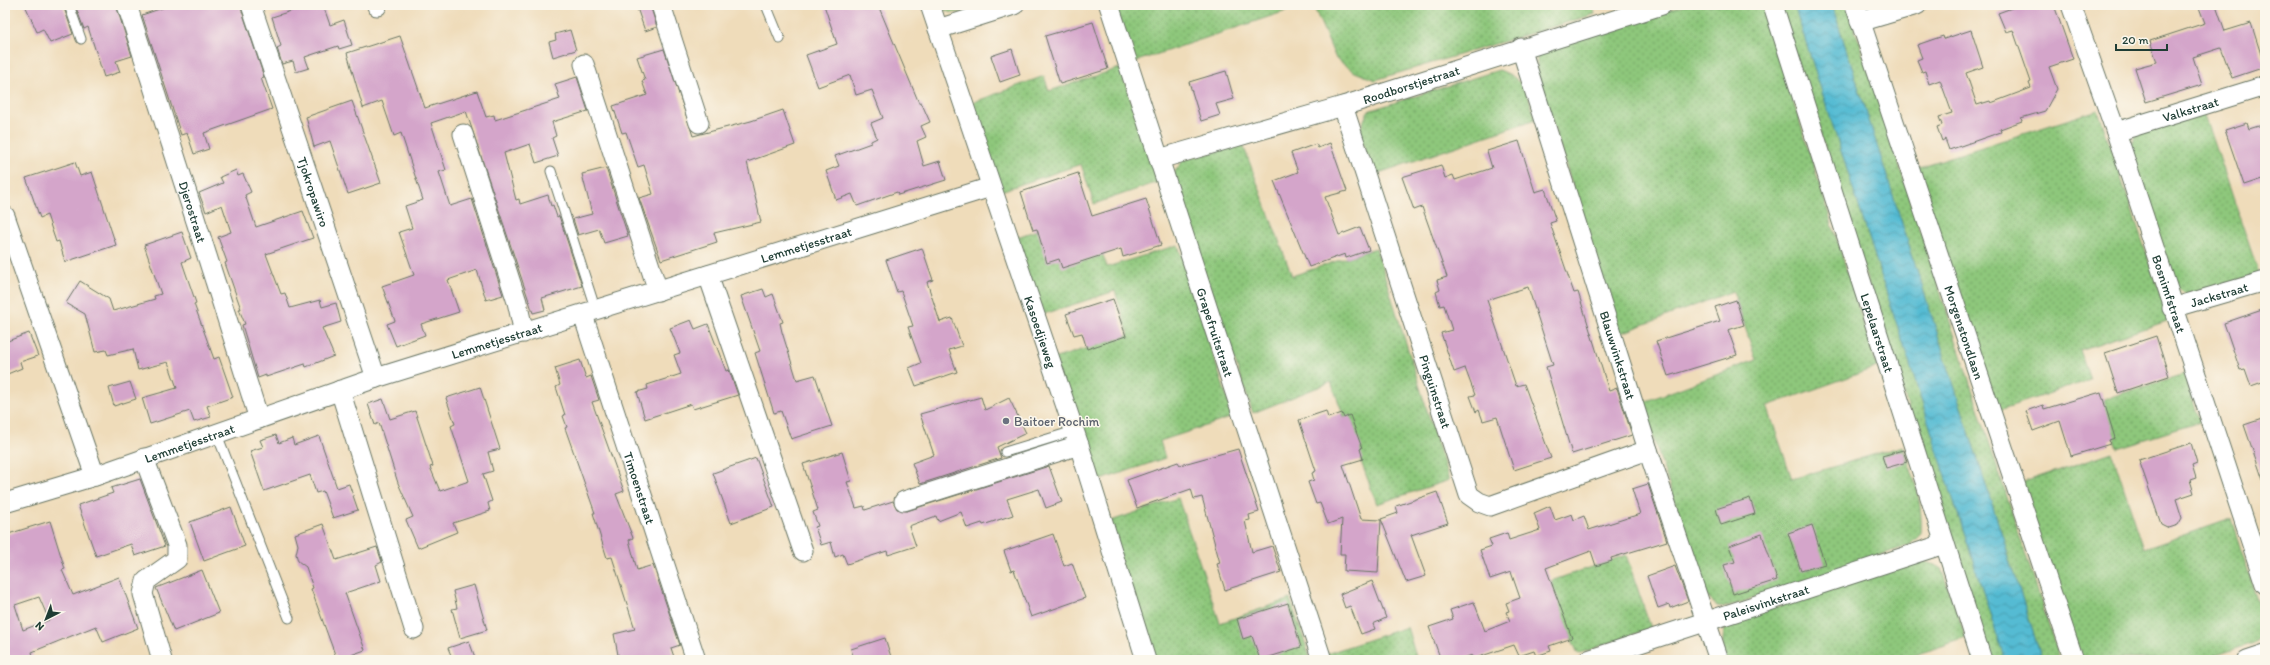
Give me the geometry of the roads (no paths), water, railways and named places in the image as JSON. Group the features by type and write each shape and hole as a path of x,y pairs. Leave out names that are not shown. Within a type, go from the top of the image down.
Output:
{"street":[{"name":"Djerostraat","path":"127,5 259,419"},
{"name":"Tjokropawiro","path":"251,5 376,378"},
{"path":"661,5 699,124"},
{"name":"Kasoedjieweg","path":"930,5 1076,438 1146,660"},
{"path":"938,29 1014,5"},
{"name":"Grapefruitstraat","path":"1109,5 1322,660"},
{"name":"Roodborstjestraat","path":"1158,159 1344,106 1521,48 1662,5"},
{"name":"Lepelaarstraat","path":"1773,5 1982,660"},
{"path":"1857,13 1916,5"},
{"name":"Bosnimfstraat","path":"2071,5 2116,132 2172,308 2265,584"},
{"name":"Morgenstondlaan","path":"1857,13 2074,660"},
{"name":"Blauwvinkstraat","path":"1521,48 1648,450 1719,660"},
{"path":"584,64 658,291"},
{"name":"Valkstraat","path":"2116,132 2265,86"},
{"name":"Pinguinstraat","path":"1344,106 1469,495 1478,502 1490,506 1648,450"},
{"path":"463,134 517,302 524,333"},
{"name":"Lemmetjesstraat","path":"5,503 96,476 216,432 259,419 376,378 590,313 991,187"},
{"path":"5,216 96,476"},
{"path":"708,275 803,550"},
{"name":"Jackstraat","path":"2172,308 2265,281"},
{"name":"Timoenstraat","path":"590,313 696,660"},
{"path":"340,390 414,629"},
{"path":"904,501 1076,438"},
{"path":"144,458 177,545 177,559 146,581 143,594 162,660"},
{"name":"Paleisvinkstraat","path":"1588,660 1944,544"},
{"path":"2247,660 2265,654"}],"lane":[{"path":"69,5 81,39"},
{"path":"766,5 780,39"},
{"path":"551,171 590,313"},
{"path":"216,432 289,618"},
{"path":"1005,452 1076,438"}],"water":[{"path":"1794,5 1832,5 2042,660 2005,660"}],"place":[{"name":"Baitoer Rochim","path":"1006,421"}]}
